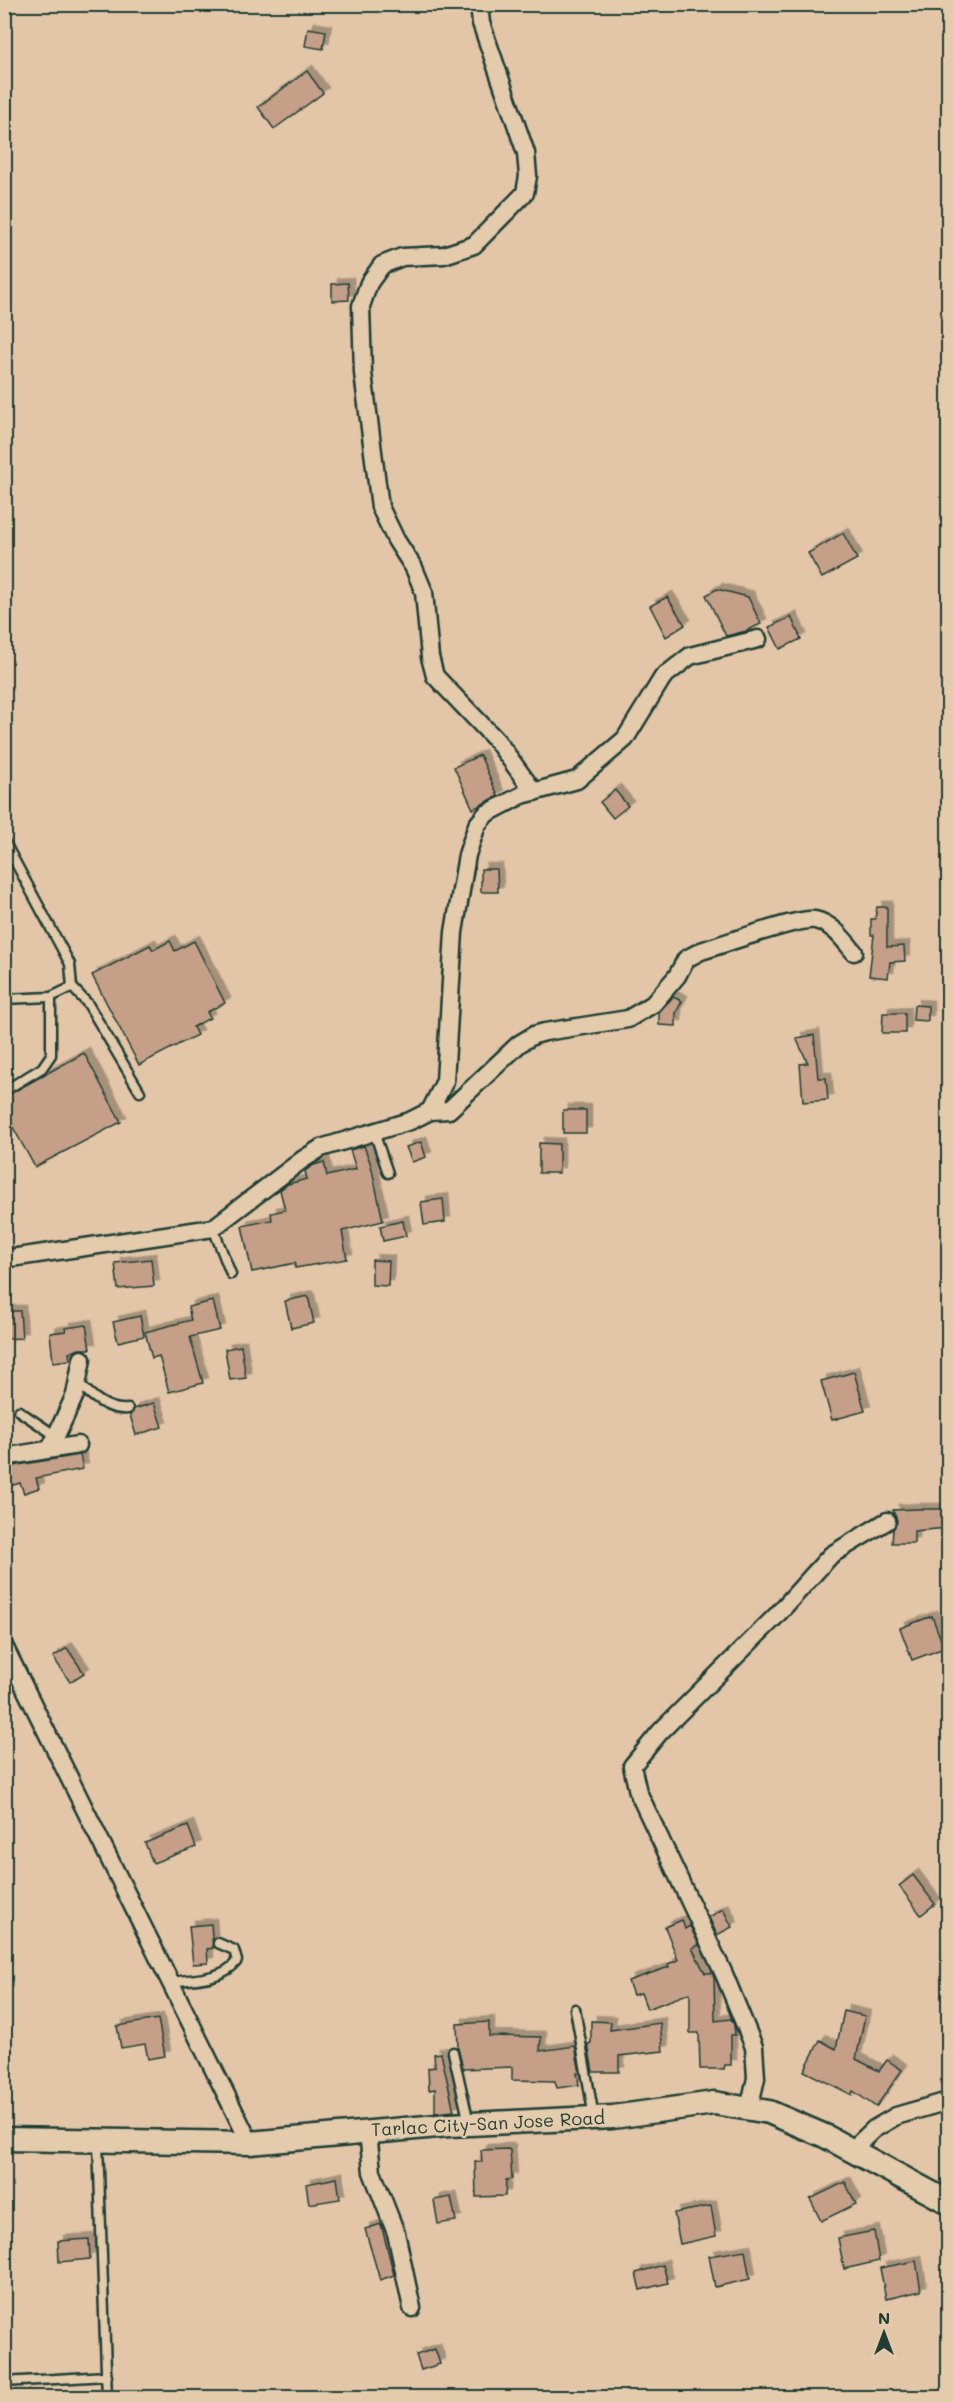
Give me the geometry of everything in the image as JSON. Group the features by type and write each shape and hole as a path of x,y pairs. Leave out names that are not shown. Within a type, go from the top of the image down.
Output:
{"main road":[{"name":"Tarlac City-San Jose Road","path":"4,2139 250,2143 469,2124 594,2117 714,2103 769,2112 825,2136 948,2202"}],"street":[{"path":"479,4 480,23 525,153 528,176 525,193 474,245 444,255 402,257 382,265 369,283 361,306 363,374 380,507 396,540 414,568 424,591 430,657 435,676 497,741 534,792"},
{"path":"430,1111 445,1081 454,932 467,855 477,825 486,814 522,795 577,780 625,739 663,677 690,656 758,639"},
{"path":"4,1259 213,1228 321,1148 410,1121 430,1111 449,1110 519,1044 534,1035 628,1019 653,1004 676,976 686,959 701,951 797,922 814,920 836,930 854,952"},
{"path":"53,1443 75,1395 82,1359"},
{"path":"4,1457 53,1443 78,1445"},
{"path":"749,2109 756,2078 754,2047 724,1974 638,1792 632,1766 660,1732 775,1617 831,1555 887,1521"},
{"path":"4,1646 44,1722 250,2143"},
{"path":"852,2150 874,2129 896,2116 948,2101"},
{"path":"368,2132 372,2172 396,2234 411,2308"}],"lane":[{"path":"4,841 70,964 72,987 88,1004 140,1092"},
{"path":"4,999 51,997 72,987"},
{"path":"4,1091 42,1068 51,1055 51,997"},
{"path":"375,1132 388,1173"},
{"path":"213,1228 231,1274"},
{"path":"77,1382 96,1400 119,1410 128,1409"},
{"path":"19,1411 53,1443"},
{"path":"170,1982 208,1977 230,1971 237,1961 234,1950 218,1943"},
{"path":"575,2009 594,2117"},
{"path":"453,2052 469,2124"},
{"path":"98,2141 107,2397"},
{"path":"4,2382 106,2376"}],"building":[{"path":"308,28 326,31 323,49 305,46"},
{"path":"307,71 323,93 274,129 258,107"},
{"path":"348,283 349,300 332,301 332,284"},
{"path":"843,533 857,559 822,578 808,553"},
{"path":"717,589 748,597 761,624 726,636 706,595"},
{"path":"667,597 685,625 666,637 650,606"},
{"path":"791,617 801,639 780,649 769,627"},
{"path":"480,755 498,796 473,809 454,767"},
{"path":"615,790 628,806 613,818 600,802"},
{"path":"481,869 497,869 498,892 481,892"},
{"path":"877,907 887,907 887,947 904,946 905,961 890,962 888,978 869,976 874,935 871,935 871,919 875,919"},
{"path":"170,941 175,951 194,941 225,1003 207,1012 210,1018 193,1027 197,1035 139,1065 92,975 150,945 153,950"},
{"path":"673,997 682,1001 676,1013 676,1026 659,1025 659,1012"},
{"path":"914,1005 928,1006 928,1021 913,1020"},
{"path":"883,1013 905,1013 905,1033 882,1033"},
{"path":"814,1035 818,1078 826,1078 828,1100 803,1102 800,1064 808,1063 796,1038"},
{"path":"84,1053 121,1122 35,1167 4,1111 4,1097"},
{"path":"563,1110 586,1110 586,1133 563,1133"},
{"path":"421,1142 426,1157 412,1162 406,1147"},
{"path":"539,1143 559,1144 559,1173 539,1173"},
{"path":"364,1146 371,1165 383,1221 342,1231 347,1259 295,1268 295,1263 252,1272 242,1226 272,1220 271,1213 285,1210 280,1190 288,1184 307,1179 305,1171 314,1165 324,1162 327,1176 356,1169 350,1150"},
{"path":"443,1199 445,1222 424,1225 421,1202"},
{"path":"403,1221 406,1236 383,1241 380,1226"},
{"path":"151,1259 154,1286 118,1289 115,1263"},
{"path":"372,1260 389,1261 388,1286 372,1285"},
{"path":"308,1296 314,1323 291,1328 285,1301"},
{"path":"213,1301 220,1330 190,1337 203,1383 169,1392 159,1356 152,1358 145,1332 191,1320 188,1307"},
{"path":"4,1311 20,1311 22,1338 4,1339"},
{"path":"140,1316 144,1336 118,1342 113,1322"},
{"path":"86,1325 90,1349 79,1349 69,1353 70,1360 53,1362 50,1333"},
{"path":"241,1346 246,1378 230,1380 225,1349"},
{"path":"854,1372 865,1411 832,1420 821,1381"},
{"path":"154,1403 162,1427 136,1435 130,1415 134,1409"},
{"path":"80,1455 83,1469 36,1478 39,1488 24,1493 20,1483 4,1488 4,1470 18,1465"},
{"path":"948,1509 948,1528 914,1531 914,1543 892,1543 893,1530 897,1521 893,1510"},
{"path":"932,1616 944,1648 912,1660 900,1628"},
{"path":"67,1648 84,1673 70,1682 53,1657"},
{"path":"188,1826 196,1847 153,1863 145,1843"},
{"path":"913,1875 935,1904 921,1915 899,1886"},
{"path":"723,1909 732,1927 717,1935 709,1917"},
{"path":"682,1920 685,1929 690,1926 699,1945 692,1948 705,1973 712,1973 714,1977 715,2021 731,2019 734,2025 735,2035 731,2035 731,2065 725,2065 724,2069 700,2069 699,2033 690,2033 690,1993 647,2009 641,1993 633,1995 628,1981 669,1967 668,1964 678,1960 665,1927"},
{"path":"211,1924 213,1948 207,1949 208,1963 193,1964 189,1926"},
{"path":"844,2011 865,2016 856,2059 879,2071 887,2060 902,2070 876,2107 853,2091 852,2095 804,2071 820,2040 836,2049"},
{"path":"158,2019 165,2056 148,2059 145,2044 121,2048 117,2026"},
{"path":"591,2021 611,2022 610,2030 660,2023 663,2051 619,2056 619,2072 593,2072 588,2044 591,2043"},
{"path":"489,2022 489,2036 541,2037 540,2051 575,2046 580,2073 577,2073 579,2085 557,2088 555,2081 512,2080 512,2067 463,2069 458,2049 457,2024"},
{"path":"441,2053 454,2111 435,2113 435,2089 429,2090 428,2068 435,2067 434,2054"},
{"path":"481,2150 510,2150 512,2179 506,2180 505,2196 476,2197 475,2162 482,2162"},
{"path":"337,2178 340,2199 309,2204 306,2184"},
{"path":"845,2182 856,2204 821,2221 810,2199"},
{"path":"451,2197 456,2221 438,2224 434,2200"},
{"path":"711,2206 716,2236 680,2244 674,2213"},
{"path":"381,2224 394,2275 380,2280 365,2229"},
{"path":"874,2231 879,2261 844,2269 838,2238"},
{"path":"89,2239 90,2259 59,2262 58,2241"},
{"path":"745,2250 750,2279 715,2287 709,2256"},
{"path":"916,2261 921,2291 886,2299 880,2268"},
{"path":"663,2265 668,2283 640,2290 636,2273"},
{"path":"435,2349 440,2364 421,2370 416,2355"}]}
